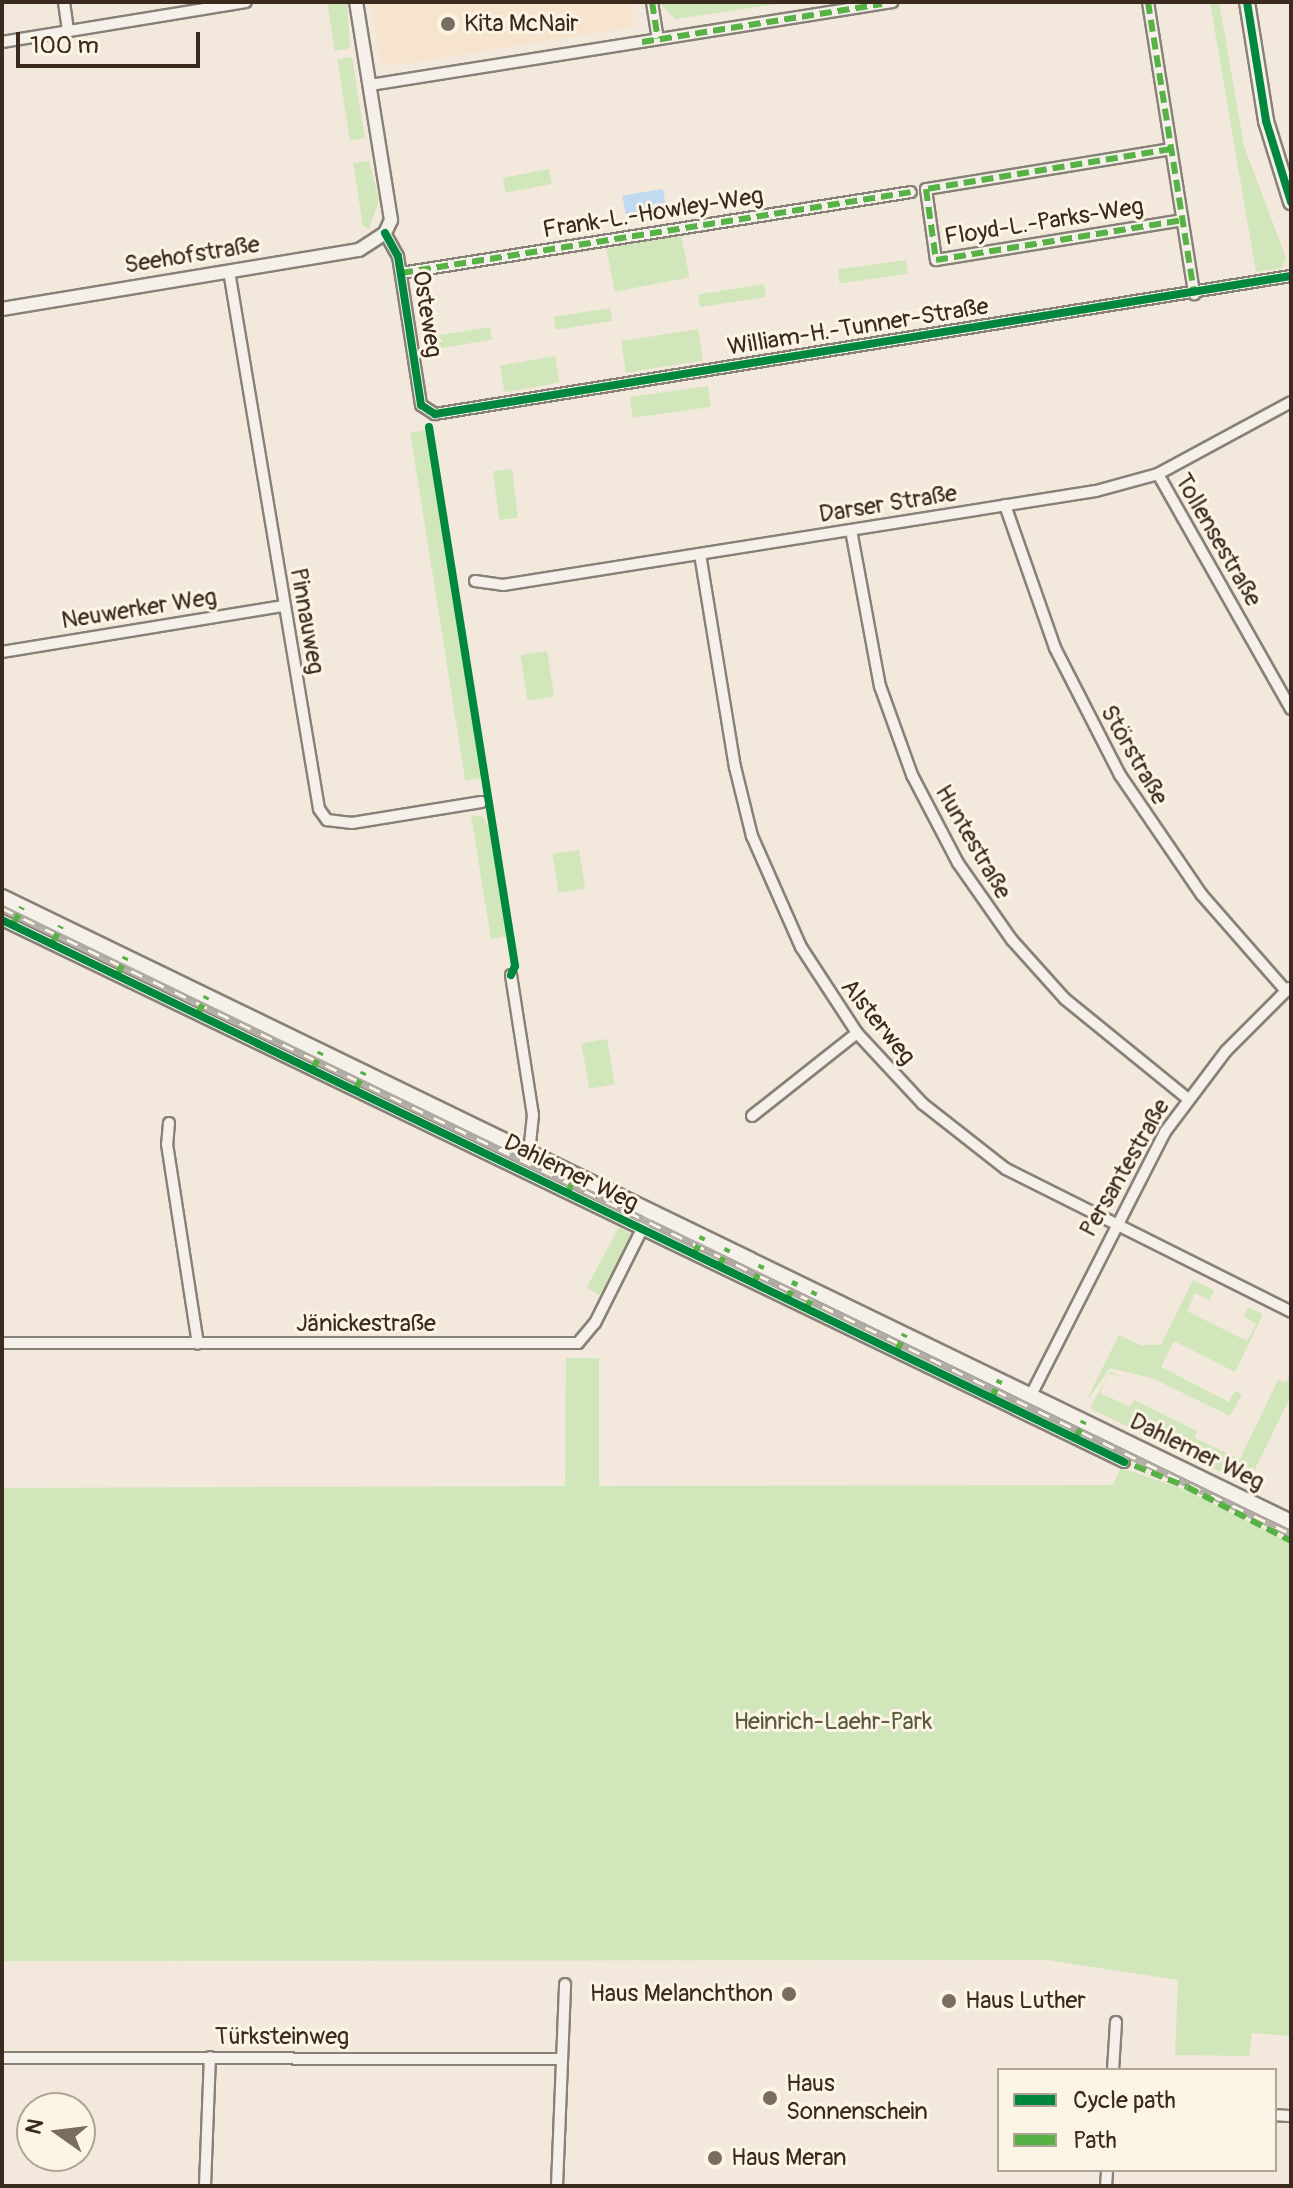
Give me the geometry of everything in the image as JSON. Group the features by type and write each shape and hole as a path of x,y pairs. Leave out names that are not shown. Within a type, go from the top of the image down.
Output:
{"main road":[{"path":"1247,2 1266,121 1291,202"},
{"name":"Dahlemer Weg","path":"2,897 1291,1522"}],"street":[{"path":"64,2 68,31"},
{"path":"2,42 246,2"},
{"name":"Osteweg","path":"356,2 391,220 385,233 401,273 421,405 431,413"},
{"path":"652,2 658,39"},
{"path":"370,85 892,2"},
{"path":"1148,2 1194,294"},
{"name":"Floyd-L.-Parks-Weg","path":"1171,149 926,189 936,260 1182,220"},
{"name":"Frank-L.-Howley-Weg","path":"401,273 911,192"},
{"name":"Seehofstraße","path":"2,309 359,250 385,233"},
{"name":"Pinnauweg","path":"229,271 283,606 322,815 332,822 357,822 481,802"},
{"name":"William-H.-Tunner-Straße","path":"431,413 1194,294 1291,276"},
{"name":"Darser Straße","path":"475,581 503,585 1005,505 1158,474 1291,402"},
{"name":"Tollensestraße","path":"1158,474 1291,709"},
{"name":"Störstraße","path":"1005,505 1049,634 1108,755 1179,864 1288,989"},
{"name":"Huntestraße","path":"851,530 880,686 912,775 958,863 1005,932 1065,999 1188,1099"},
{"name":"Alsterweg","path":"700,554 735,767 752,836 804,954 857,1033 896,1078 958,1134 1006,1169 1113,1226 1291,1312"},
{"name":"Neuwerker Weg","path":"2,652 283,606"},
{"path":"13,925 22,907"},
{"name":"Dahlemer Weg","path":"2,920 786,1302 1124,1462"},
{"path":"52,944 61,926"},
{"path":"117,976 126,957"},
{"path":"511,975 533,1115 529,1152"},
{"name":"Persantestraße","path":"1031,1395 1113,1226 1188,1099 1288,989"},
{"path":"197,1015 207,996"},
{"path":"752,1116 857,1033"},
{"path":"312,1071 321,1052"},
{"path":"355,1091 364,1072"},
{"path":"169,1123 167,1144 198,1344"},
{"name":"Dahlemer Weg","path":"567,1194 576,1175"},
{"name":"Jänickestraße","path":"2,1343 578,1343 595,1323 651,1211"},
{"path":"693,1256 703,1236"},
{"path":"718,1268 728,1248"},
{"path":"753,1285 762,1265"},
{"path":"786,1302 796,1281"},
{"path":"805,1311 815,1291"},
{"path":"896,1353 905,1334"},
{"path":"991,1400 1000,1380"},
{"path":"1075,1440 1084,1421"},
{"path":"557,2186 565,1984"},
{"path":"1113,2068 1116,2022"},
{"path":"205,2186 210,2057"},
{"name":"Türksteinweg","path":"2,2058 561,2059"}],"shaded area":[{"name":"Kita McNair","path":"371,2 630,2 634,27 390,66 380,60"}],"green space":[{"path":"327,2 347,2 350,48 335,51"},
{"path":"658,2 791,2 675,19"},
{"path":"1210,2 1219,2 1244,146 1286,258 1282,268 1256,272"},
{"path":"352,57 365,138 350,140 337,59"},
{"path":"369,161 379,200 369,229 363,226 353,163"},
{"path":"549,169 552,184 506,193 503,178"},
{"path":"681,234 689,277 615,292 606,249"},
{"path":"906,260 908,274 840,283 838,270"},
{"path":"764,284 766,297 700,307 698,294"},
{"path":"610,308 612,321 556,330 554,317"},
{"path":"490,327 492,340 427,350 425,337"},
{"path":"698,329 703,361 626,373 621,341"},
{"path":"555,356 560,383 505,392 500,366"},
{"path":"708,386 711,407 633,418 630,397"},
{"path":"427,430 482,778 465,780 410,433"},
{"path":"512,469 518,518 499,520 493,471"},
{"path":"547,651 554,696 528,701 520,655"},
{"path":"471,815 483,817 489,828 508,936 491,939"},
{"path":"579,850 585,889 558,893 552,854"},
{"path":"207,1005 313,1057 308,1062 207,1014"},
{"path":"607,1039 615,1084 589,1089 581,1044"},
{"path":"364,1081 569,1178 567,1184 556,1185 553,1179 368,1091"},
{"path":"619,1227 632,1234 600,1295 587,1288"},
{"path":"1193,1280 1214,1290 1209,1300 1195,1293 1187,1311 1247,1341 1256,1324 1244,1317 1248,1307 1263,1314 1235,1372 1174,1341 1161,1367 1229,1402 1235,1391 1242,1394 1230,1416 1152,1378 1110,1368 1084,1405 1119,1335 1141,1345 1161,1345"},
{"name":"Heinrich-Laehr-Park","path":"566,1358 599,1358 599,1486 1113,1485 1121,1468 1183,1489 1291,1543 1291,2036 1252,2033 1249,2056 1175,2055 1178,1980 1047,1960 2,1961 2,1488 565,1486"},
{"path":"1110,1372 1123,1377 1109,1374 1100,1393 1130,1407 1134,1400 1197,1431 1195,1438 1240,1459 1278,1380 1286,1383 1291,1372 1291,1396 1247,1485 1090,1408"}],"water":[{"path":"663,189 666,208 625,214 623,195"}],"railway":[{"path":"2,908 1291,1534"}],"marked path":[{"path":"652,2 658,39"},
{"path":"1148,2 1194,294"},
{"path":"642,42 882,4"},
{"path":"1171,149 926,189 936,260 1182,220"},
{"path":"401,273 911,192"},
{"path":"13,925 22,907"},
{"path":"52,944 61,926"},
{"path":"117,976 126,957"},
{"path":"197,1015 207,996"},
{"path":"312,1071 321,1052"},
{"path":"355,1091 364,1072"},
{"path":"567,1194 576,1175"},
{"path":"693,1256 703,1236"},
{"path":"718,1268 728,1248"},
{"path":"753,1285 762,1265"},
{"path":"786,1302 796,1281"},
{"path":"805,1311 815,1291"},
{"path":"896,1353 905,1334"},
{"path":"991,1400 1000,1380"},
{"path":"1075,1440 1084,1421"},
{"path":"1118,1459 1187,1487 1291,1541"}],"cycle path":[{"path":"1247,2 1266,121 1291,202"},
{"path":"385,233 398,256 421,405 435,414 1291,276"},
{"path":"429,427 515,966 511,975"},
{"path":"2,920 1124,1462"}],"place":[{"name":"Kita McNair","path":"448,24"},
{"name":"Haus Melanchthon","path":"789,1994"},
{"name":"Haus Luther","path":"949,2001"},
{"name":"Haus Sonnenschein","path":"770,2098"},
{"name":"Haus Meran","path":"715,2158"}]}
